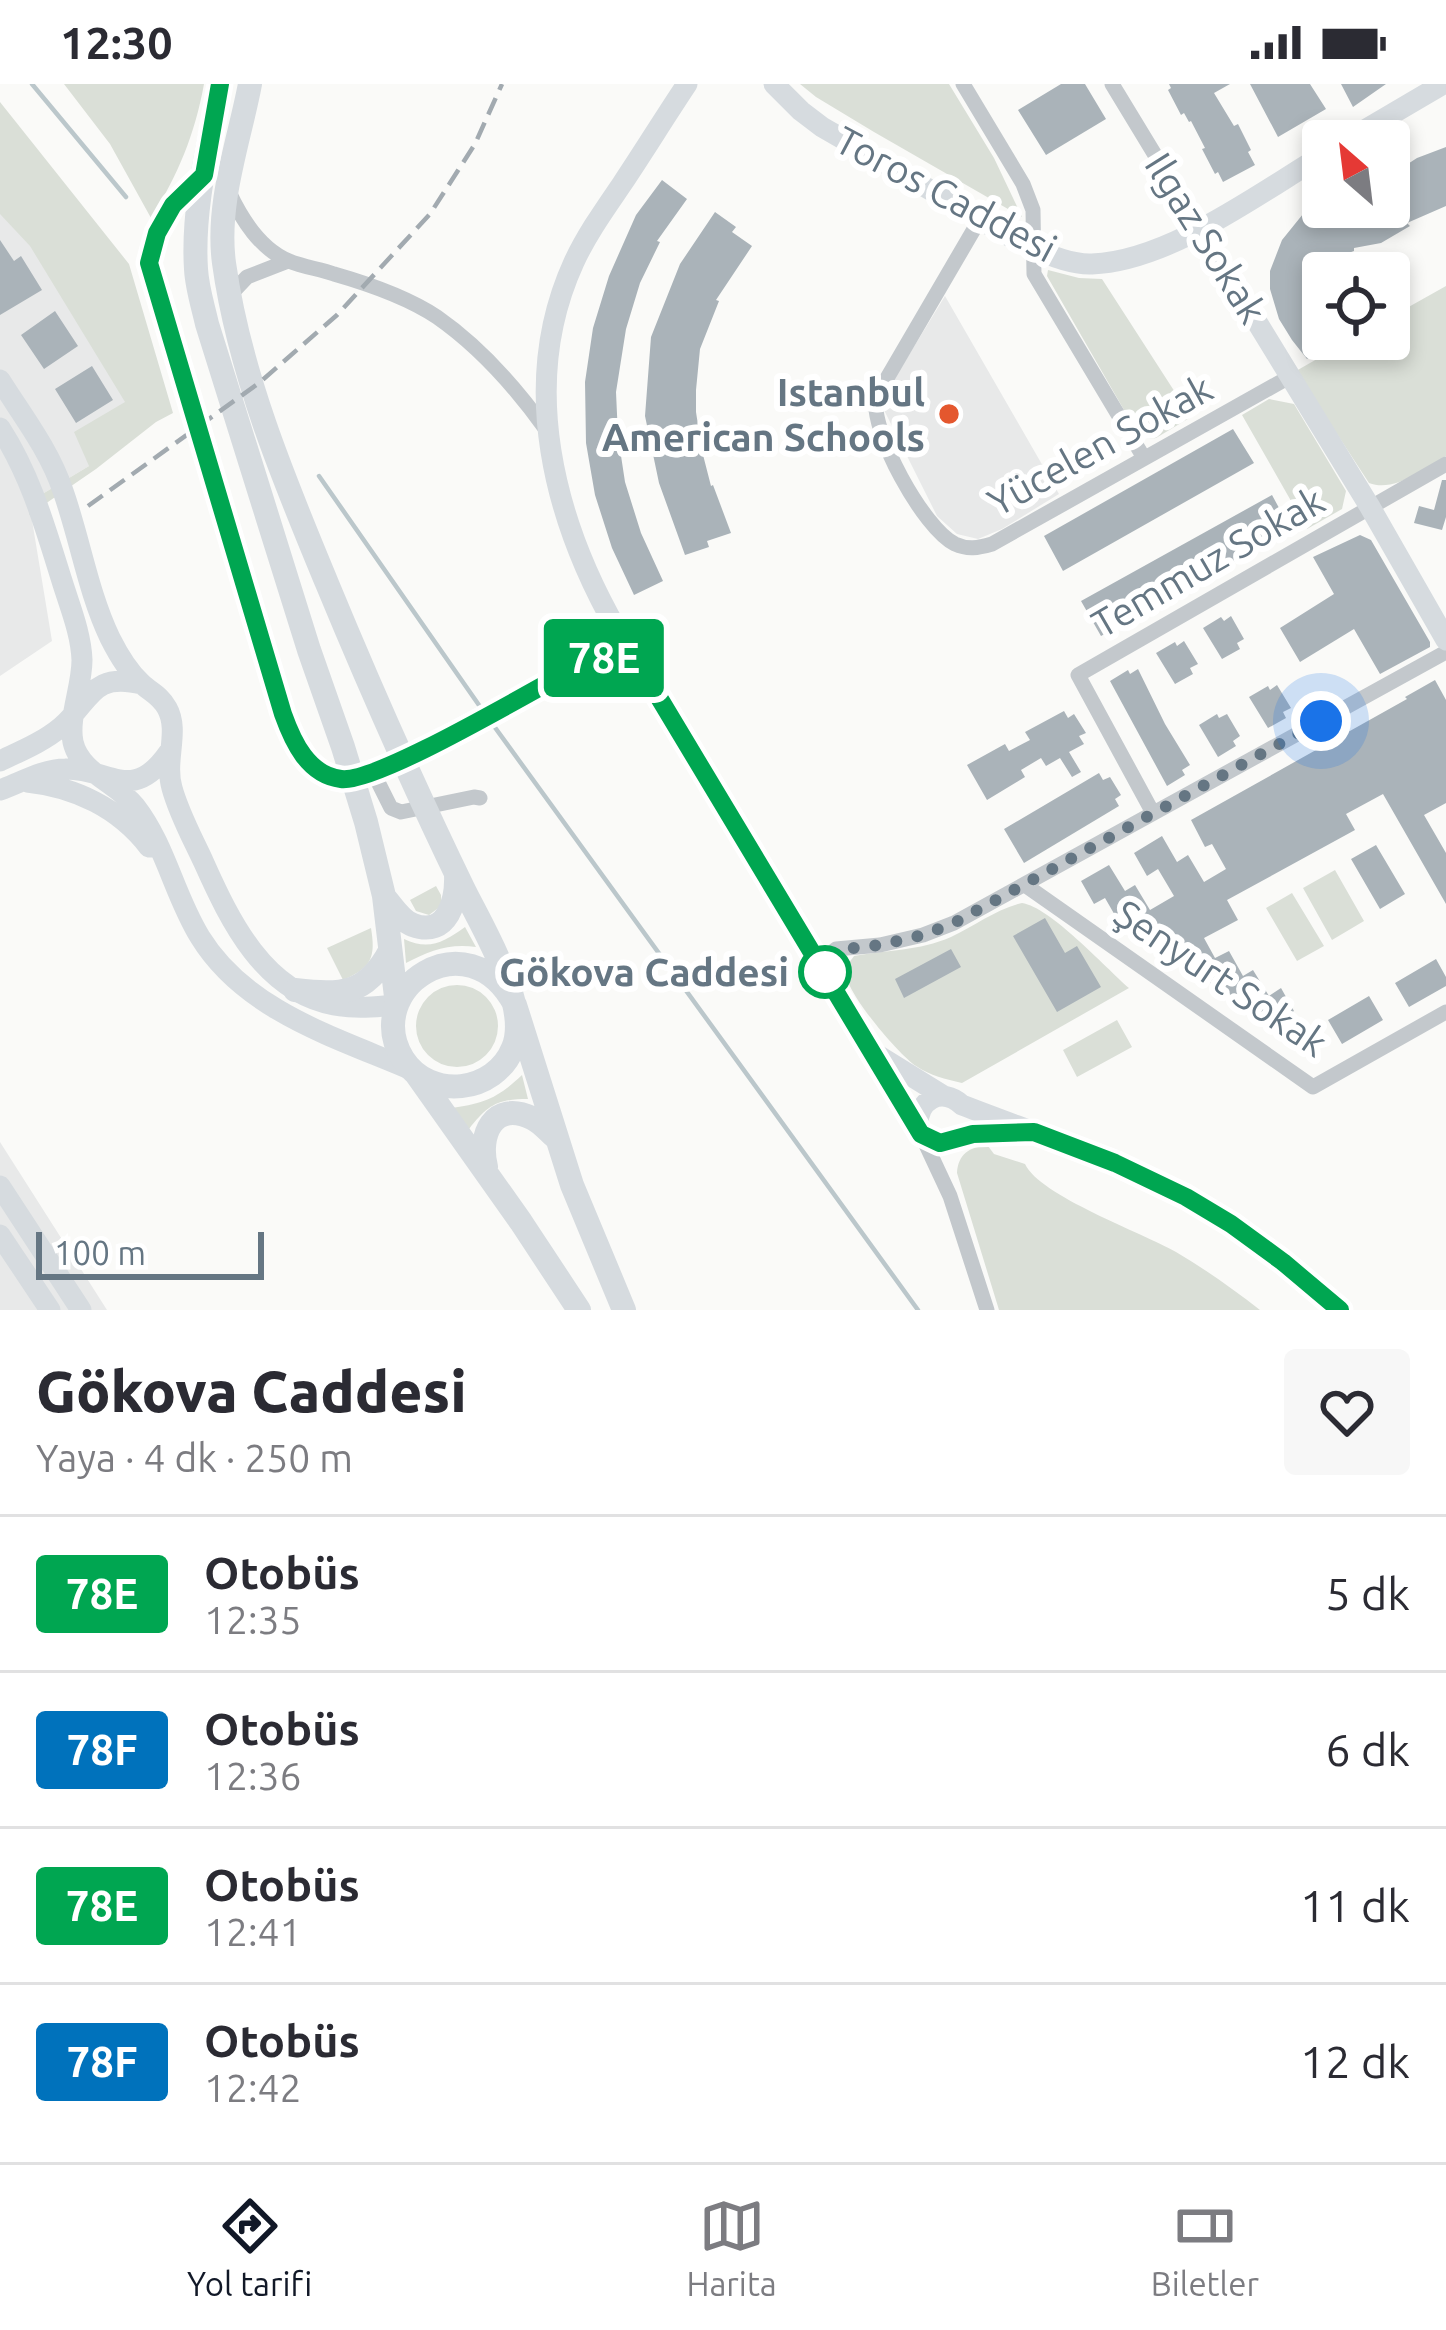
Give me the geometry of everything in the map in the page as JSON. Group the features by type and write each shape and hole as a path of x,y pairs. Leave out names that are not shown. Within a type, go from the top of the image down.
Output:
{"main road":[{"path":"220,84 195,233 207,324 305,531 394,742 499,962 584,1220 624,1310"},
{"path":"250,84 233,154 223,257 246,405 309,650 344,747 384,896 397,1005 395,1041 579,1310"},
{"path":"384,896 412,925 430,927 446,918 454,906 456,872"},
{"path":"295,990 349,992 373,977 391,951"},
{"path":"397,1005 420,975 456,963 492,975 506,988 514,1005 515,1045 490,1077 451,1087 414,1072"},
{"path":"488,1175 482,1151 484,1133 495,1118 512,1113 531,1118 556,1139"}],"street":[{"path":"687,84 593,228 570,273 550,353 547,430 565,513 602,603 920,1131 950,1196 987,1310"},
{"name":"Toros Caddesi","path":"774,84 822,127 980,219 1034,248 1086,265 1131,256 1200,230 1302,168"},
{"path":"963,84 1023,184 1033,210 1034,274 1144,458"},
{"name":"Ilgaz Sokak","path":"1112,84 1446,640"},
{"path":"1382,120 1443,84"},
{"path":"204,175 173,205 149,263 292,737 303,757 321,772 340,779 374,774 624,640"},
{"path":"228,190 252,232 288,261 401,297 437,317 500,373 547,430"},
{"name":"Yücelen Sokak","path":"980,219 876,397 874,409 885,446 923,511 956,544 973,549 992,544 1291,376"},
{"path":"151,249 168,240 184,244 196,261"},
{"path":"230,295 247,277 288,261"},
{"path":"1,382 56,475 116,650 142,684 166,705 172,720 172,790 235,928 255,954 295,990 317,1001 363,1008 397,1005"},
{"path":"0,428 29,479 78,634 82,684 72,726 73,741 86,766 119,788 152,830 200,938 243,986 280,1012 414,1072"},
{"name":"Temmuz Sokak","path":"1153,813 1078,675 1446,464"},
{"path":"29,479 43,468 56,475"},
{"path":"583,663 602,636 602,603"},
{"path":"819,963 836,950 880,945 954,923 1446,652"},
{"path":"583,663 618,660 643,671"},
{"path":"7,758 41,741 96,688 111,682 142,684"},
{"path":"0,790 54,769 71,768 113,781 130,781 146,776 169,752"},
{"path":"374,774 391,808 401,812 480,798"},
{"path":"23,782 59,788 116,814 168,871"},
{"name":"Şenyurt Sokak","path":"1025,885 1313,1087 1446,1012"},
{"path":"800,929 853,948"},
{"path":"832,986 835,964 853,948"},
{"path":"874,1053 965,1112 965,1127 948,1149 950,1196"},
{"path":"920,1131 919,1113 934,1096 1115,1163 1231,1224 1340,1310"},
{"path":"920,1131 940,1143 973,1134 1034,1132"},
{"path":"0,1186 81,1310"},
{"path":"0,1235 50,1310"}],"shaded area":[{"path":"64,84 204,84 184,154 151,218 110,144"},
{"path":"800,84 949,84 994,158 1022,217 874,132"},
{"path":"0,102 129,264 173,413 29,515 29,502 89,466 74,432 125,402 30,246 0,214"},
{"path":"0,175 149,383 89,466 29,502 52,641 0,676"},
{"path":"1048,270 1102,279 1191,417 1156,438 1139,436 1047,276"},
{"path":"1446,286 1446,456 1399,482 1369,483 1296,371 1315,360 1410,360 1410,306"},
{"name":"Istanbul American Schools","path":"945,296 1059,494 978,539 957,534 937,516 884,410 896,376"},
{"path":"1269,399 1294,404 1346,491 1342,509 1307,529 1242,415"},
{"path":"1335,870 1364,921 1332,940 1303,888"},
{"path":"436,886 441,906 429,915 416,911 410,900"},
{"path":"1292,893 1324,946 1297,961 1266,908"},
{"path":"1022,903 1062,926 1129,988 962,1083 916,1066 864,1009 846,974 849,962 854,956 939,942"},
{"path":"465,927 476,947 439,949 406,963 404,939 436,943"},
{"path":"371,928 369,961 343,980 327,948"},
{"path":"457,985 486,997 498,1026 486,1055 457,1067 428,1055 416,1026 428,997"},
{"path":"1117,1020 1132,1047 1077,1077 1063,1050"},
{"path":"522,1075 528,1099 494,1105 469,1129 450,1108 489,1099"},
{"path":"0,1142 107,1310 0,1310"},
{"path":"988,1146 994,1154 1025,1164 1070,1201 1187,1259 1260,1310 999,1310 957,1173 966,1153"}],"building":[{"path":"1061,84 1085,84 1106,119 1046,155 1018,110"},
{"path":"1169,84 1230,84 1214,93 1234,126 1238,124 1255,165 1223,182 1191,121 1181,115"},
{"path":"1250,84 1310,84 1326,109 1278,137"},
{"path":"1341,84 1386,84 1353,107"},
{"path":"1446,147 1446,206 1410,222 1410,163"},
{"path":"662,180 687,199 657,241 640,283 626,329 616,392 625,482 663,581 634,595 595,495 586,443 585,382 593,328 609,276 636,215"},
{"path":"715,212 752,246 716,300 700,349 696,390 702,451 731,533 685,555 659,483 645,416 651,337 680,264"},
{"path":"1302,215 1302,228 1407,228 1351,252 1302,252 1302,353 1279,319 1270,289 1270,271 1282,240"},
{"path":"0,240 14,261 21,256 42,290 0,315"},
{"path":"55,311 78,346 44,369 21,335"},
{"path":"92,366 113,400 76,423 55,389"},
{"path":"1233,429 1254,463 1063,571 1044,536"},
{"path":"1442,480 1446,480 1446,517 1442,530 1414,523 1419,506 1434,510"},
{"path":"1272,495 1291,530 1101,636 1081,601"},
{"path":"1360,535 1371,540 1430,647 1380,674 1354,629 1300,662 1280,628 1334,594 1313,557"},
{"path":"1231,616 1244,639 1237,643 1240,649 1222,659 1203,628"},
{"path":"1184,641 1198,664 1190,668 1193,674 1175,684 1156,653"},
{"path":"1138,669 1190,765 1182,770 1185,775 1167,786 1110,681"},
{"path":"1435,680 1446,700 1446,803 1424,815 1446,853 1446,904 1383,794 1346,814 1355,830 1227,900 1238,920 1204,938 1215,958 1229,951 1243,976 1253,970 1269,996 1281,988 1294,1011 1266,1028 1250,1002 1238,1009 1224,984 1214,990 1198,964 1185,971 1163,934 1146,944 1131,918 1120,924 1105,898 1094,904 1081,881 1109,865 1125,891 1135,885 1150,910 1174,896 1158,869 1147,876 1134,853 1162,836 1177,862 1188,855 1204,882 1226,869 1212,844 1205,847 1191,820"},
{"path":"1277,685 1291,708 1283,712 1286,718 1268,728 1249,697"},
{"path":"1064,711 1068,718 1074,714 1086,733 1079,736 1084,744 1069,752 1081,772 1072,777 1060,758 1046,766 1041,758 1021,770 1025,777 987,800 967,765 1005,744 1009,751 1030,740 1025,732"},
{"path":"1217,714 1219,718 1227,714 1240,736 1233,741 1236,746 1218,757 1199,725"},
{"path":"1099,773 1103,780 1110,777 1121,795 1115,799 1119,806 1024,863 1004,829"},
{"path":"1376,845 1405,894 1380,909 1351,859"},
{"path":"1045,918 1065,953 1077,946 1101,987 1057,1012 1013,936"},
{"path":"951,949 961,967 904,998 895,979"},
{"path":"1436,959 1446,986 1409,1007 1395,983"},
{"path":"1369,996 1383,1020 1342,1044 1328,1020"}],"waterway":[{"path":"32,84 126,197"},
{"path":"319,476 481,708"},
{"path":"491,722 918,1310"}],"railway":[{"path":"88,506 259,383 337,315 430,214 475,144 502,84"}],"bus line":[{"name":"78E","path":"220,84 204,175 173,205 157,233 149,263 283,714 303,757 321,772 340,779 360,778 590,660 631,664 643,671 921,1134 940,1143 973,1134 1034,1132 1115,1163 1231,1224 1340,1310"}],"place":[{"name":"Istanbul American Schools","path":"949,414"},
{"name":"Gökova Caddesi","path":"825,972"}],"route":[{"path":"825,972 833,974 840,957 853,948 923,935 954,923 1321,721"}]}
